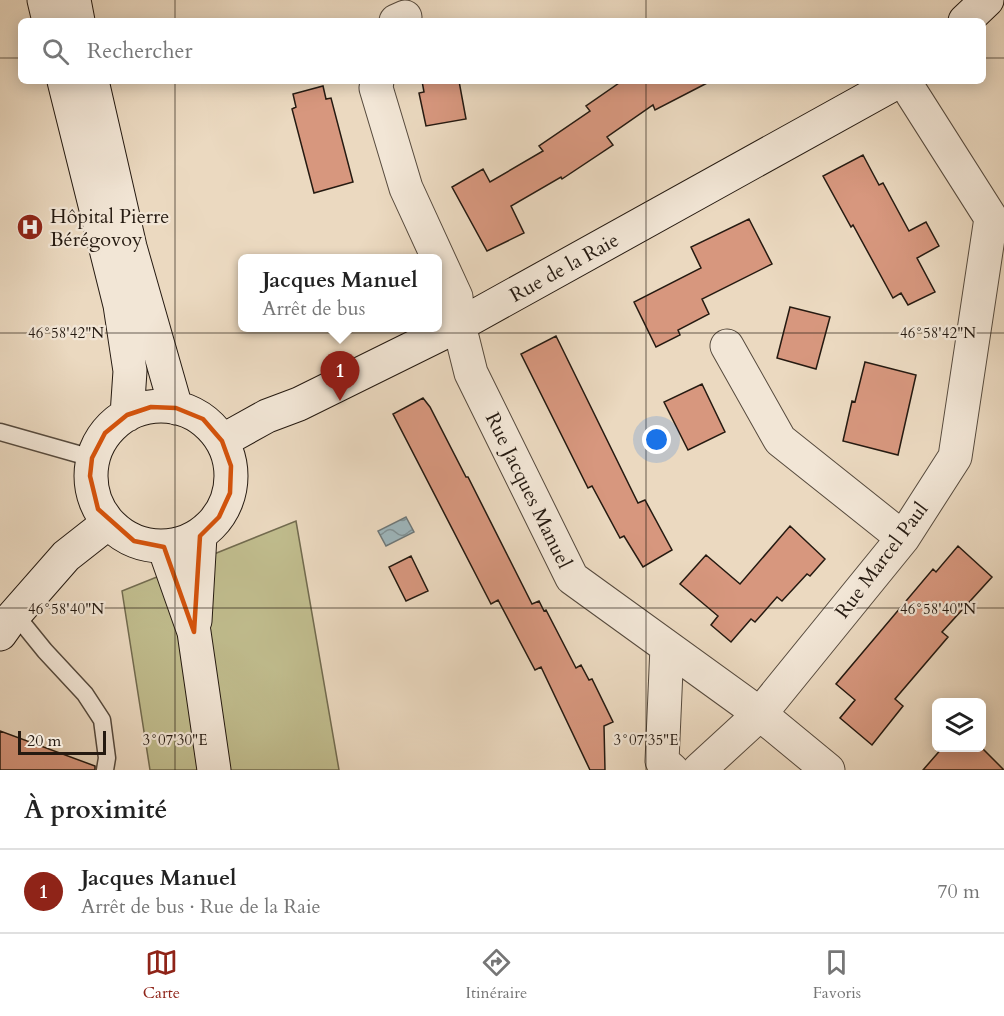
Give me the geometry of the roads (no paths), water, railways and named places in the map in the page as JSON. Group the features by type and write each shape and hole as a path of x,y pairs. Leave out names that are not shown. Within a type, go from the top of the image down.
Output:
{"street":[{"path":"44,0 48,18"},
{"path":"74,0 77,18"},
{"path":"968,18 987,0"},
{"path":"65,84 120,305 130,371 127,414"},
{"path":"93,84 130,247 176,408"},
{"name":"Rue Jacques Manuel","path":"377,84 406,188 436,254"},
{"name":"Rue de la Raie","path":"222,441 267,416 299,404 459,325 894,84"},
{"name":"Rue Marcel Paul","path":"699,770 760,714 903,538 955,457 998,217 906,84"},
{"name":"Rue Jacques Manuel","path":"442,266 456,297 459,325 471,373 572,578 760,714 828,770"},
{"path":"727,346 780,440 903,538"},
{"path":"151,407 176,408 203,420 222,441 231,466 230,493 219,517 200,536 164,547 134,542 108,523 98,509 92,493 90,476 92,458 105,433 127,414 151,407"},
{"path":"8,624 66,556 108,523"},
{"path":"194,632 200,536"},
{"path":"164,547 194,632 214,770"},
{"path":"667,647 662,761 672,770"}],"lane":[{"path":"0,432 92,458"},
{"path":"8,624 45,651 85,694 102,720 107,758 105,770"}],"water":[{"path":"406,517 414,532 386,546 378,531"}],"place":[{"name":"Hôpital Pierre Bérégovoy","path":"30,227"},
{"name":"Jacques Manuel","path":"340,401"}]}
